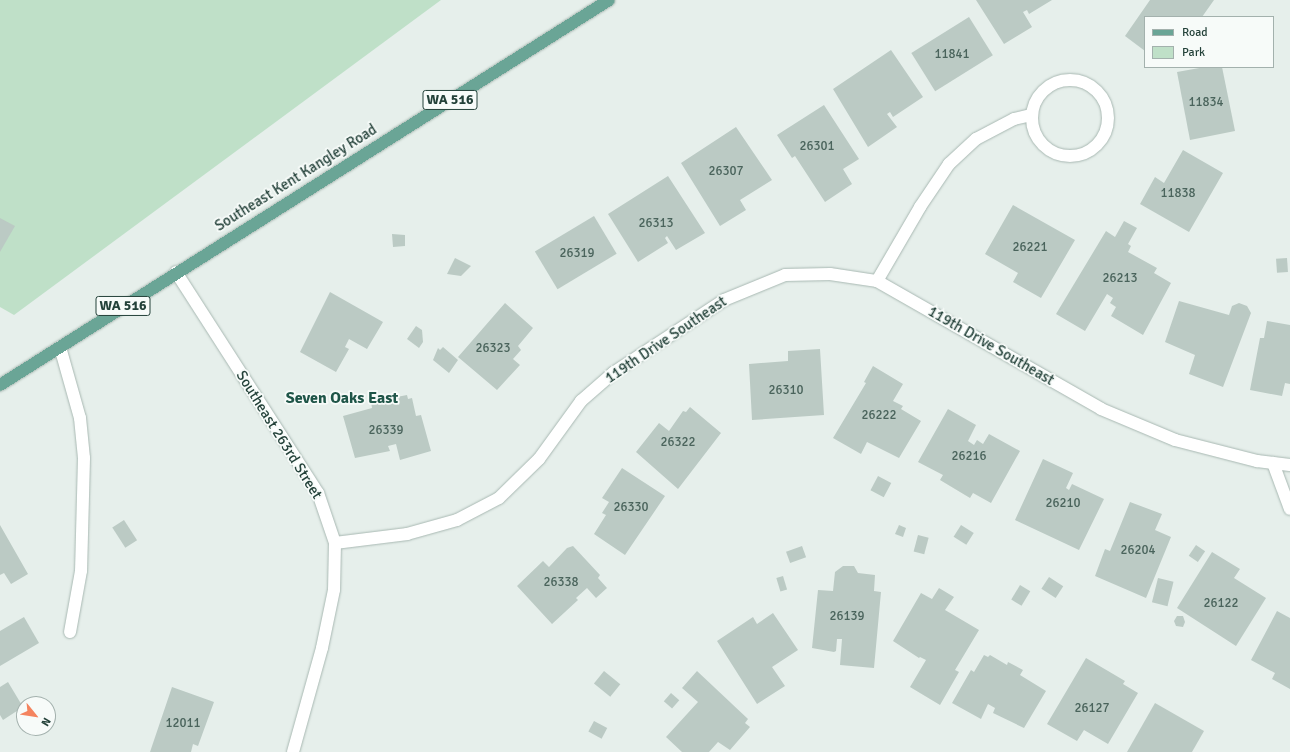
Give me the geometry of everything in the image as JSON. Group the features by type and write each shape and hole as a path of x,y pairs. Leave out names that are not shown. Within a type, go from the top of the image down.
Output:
{"main road":[{"name":"Southeast Kent Kangley Road","path":"0,385 176,272 610,0"}],"street":[{"path":"1066,80 1079,80 1091,86 1101,95 1107,107 1108,121 1105,133 1099,143 1089,151 1066,156 1050,150 1037,138 1031,115 1034,102 1042,91 1053,83 1066,80"},
{"path":"877,281 920,207 949,164 976,138 1014,119 1031,115"},
{"name":"Southeast 263rd Street","path":"176,272 318,492 335,543 334,590 322,648 293,752"},
{"name":"119th Drive Southeast","path":"335,543 407,534 457,520 499,498 539,459 581,401 614,373 724,300 785,275 830,274 877,281 1101,409 1175,440 1273,463 1290,465"},
{"path":"60,347 80,418 84,458 81,571 70,632"},
{"path":"1273,463 1290,509"}],"green space":[{"path":"0,0 441,0 14,315 0,307"}],"building":[{"path":"976,0 1052,0 1029,14 1027,10 1023,12 1032,27 1004,44"},
{"path":"1150,0 1214,0 1203,16 1144,16 1144,50 1125,36"},
{"path":"969,17 993,55 935,91 911,53"},
{"path":"891,50 923,97 893,117 890,112 887,114 897,127 868,147 833,89"},
{"path":"1199,68 1222,68 1235,131 1190,140 1177,72"},
{"path":"824,105 859,159 843,169 852,184 825,202 795,156 792,158 777,135"},
{"path":"736,127 772,180 740,200 746,210 720,226 681,163"},
{"path":"1183,150 1223,173 1189,232 1140,204 1155,177 1164,183"},
{"path":"668,176 705,233 676,250 667,236 665,238 668,243 638,262 608,214"},
{"path":"1013,205 1075,240 1041,298 1013,282 1018,273 985,254"},
{"path":"594,216 617,254 558,289 535,252"},
{"path":"0,218 15,226 0,252"},
{"path":"1124,221 1137,228 1128,244 1131,246 1128,252 1157,268 1154,273 1171,283 1143,335 1111,316 1116,307 1110,303 1113,298 1107,294 1085,331 1056,314 1106,231 1115,237"},
{"path":"392,234 405,235 405,246 393,247"},
{"path":"455,258 471,266 461,276 447,274"},
{"path":"1287,258 1288,272 1277,273 1276,259"},
{"path":"330,292 383,322 367,349 349,339 345,347 349,349 336,372 300,352"},
{"path":"1179,301 1229,315 1232,306 1239,303 1247,306 1251,313 1223,387 1189,374 1195,355 1165,342"},
{"path":"505,303 533,328 518,346 521,350 513,359 520,365 497,390 458,357"},
{"path":"1267,321 1290,325 1290,384 1285,383 1282,396 1250,390 1260,338 1264,338"},
{"path":"416,326 422,330 423,342 419,348 407,339"},
{"path":"443,347 458,360 449,373 433,360 438,348 440,350"},
{"path":"820,349 824,415 752,420 749,364 788,361 788,351"},
{"path":"873,366 903,384 893,401 903,406 901,409 921,421 899,458 867,442 861,454 833,438 866,383 864,382"},
{"path":"407,395 408,399 412,398 416,416 421,415 431,451 400,460 396,444 388,446 390,451 355,458 343,416 372,408 371,402"},
{"path":"690,407 721,433 678,489 636,452 659,423 669,431 683,411 686,412"},
{"path":"948,409 976,425 968,441 974,445 977,440 983,444 989,434 1020,451 991,503 973,493 970,498 940,480 943,475 918,462"},
{"path":"1043,459 1073,473 1066,488 1069,490 1072,484 1104,499 1079,550 1015,520"},
{"path":"622,468 665,496 625,555 594,534 606,515 602,513 609,502 602,498"},
{"path":"878,476 891,483 884,497 870,490"},
{"path":"1130,502 1162,514 1155,530 1171,537 1146,598 1095,576 1105,549 1110,551"},
{"path":"124,520 137,540 125,548 112,528"},
{"path":"0,525 28,574 11,584 4,573 0,575"},
{"path":"899,525 906,528 903,537 895,534"},
{"path":"961,525 974,533 966,545 954,537"},
{"path":"918,535 929,538 924,554 914,551"},
{"path":"1196,545 1205,551 1198,562 1189,556"},
{"path":"573,546 600,575 598,578 607,588 596,598 587,588 576,598 578,600 552,624 517,586 543,561 549,567 567,548"},
{"path":"802,546 806,557 790,563 786,552"},
{"path":"1212,552 1240,569 1234,578 1266,598 1236,646 1177,608"},
{"path":"843,566 854,566 858,573 875,575 874,591 881,592 874,668 840,665 842,639 837,639 836,651 834,652 812,648 818,590 833,591 835,572"},
{"path":"783,576 787,589 780,591 776,578"},
{"path":"1049,577 1063,586 1056,598 1041,589"},
{"path":"1158,578 1174,582 1167,606 1152,602"},
{"path":"1020,585 1030,591 1022,606 1011,600"},
{"path":"939,588 954,597 945,610 979,630 955,670 959,672 940,705 910,687 926,660 920,657 919,658 893,641 921,593 932,599"},
{"path":"1277,611 1290,618 1290,689 1272,679 1275,673 1251,660"},
{"path":"773,613 798,650 772,667 785,686 757,704 717,641 753,617 757,624"},
{"path":"1177,616 1183,616 1185,622 1183,627 1176,626 1174,621"},
{"path":"24,617 39,643 0,666 0,631"},
{"path":"984,655 988,657 990,655 1007,665 1008,662 1023,670 1020,675 1046,691 1024,728 993,713 995,708 988,704 981,719 952,703 971,670 974,672"},
{"path":"1086,658 1125,681 1123,684 1138,693 1108,744 1084,730 1077,741 1047,724"},
{"path":"604,671 620,684 610,697 594,683"},
{"path":"697,671 748,719 745,723 750,727 730,750 718,742 709,752 682,752 666,737 698,702 682,688"},
{"path":"8,682 16,696 16,712 3,720 0,715 0,687"},
{"path":"172,687 214,702 198,746 193,744 191,752 150,752"},
{"path":"671,693 679,700 672,709 664,701"},
{"path":"1155,703 1204,731 1192,752 1127,752"},
{"path":"594,721 607,728 602,739 588,732"}],"district":[{"name":"Seven Oaks East","path":"342,398"}]}
